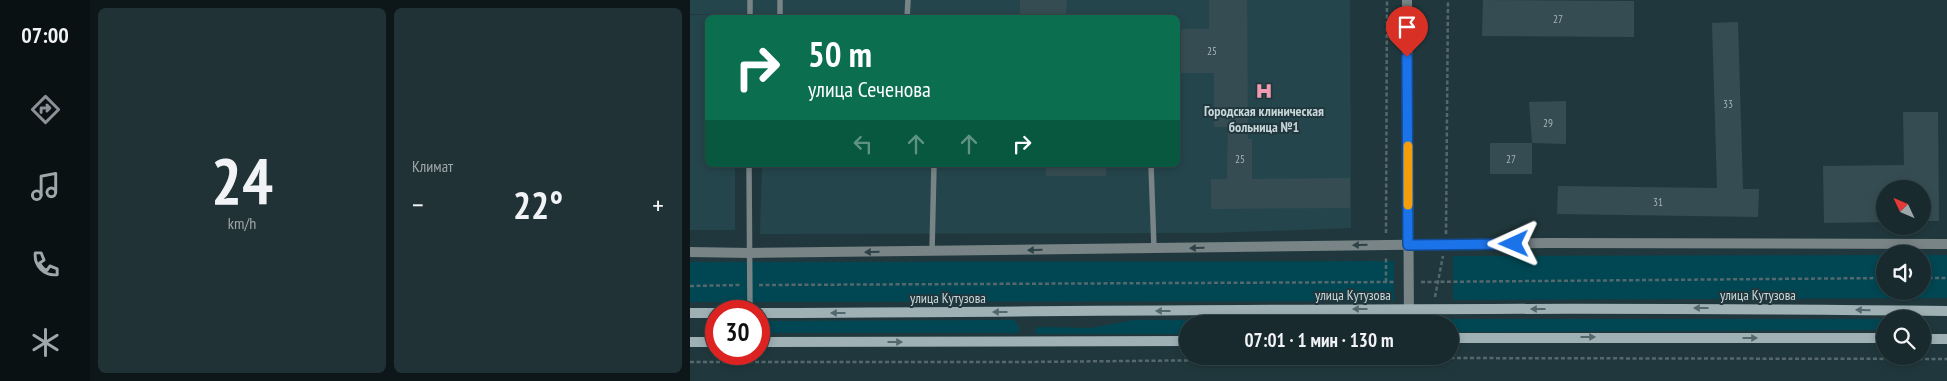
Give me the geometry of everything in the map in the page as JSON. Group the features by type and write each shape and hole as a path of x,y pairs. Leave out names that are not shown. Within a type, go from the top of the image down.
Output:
{"main road":[{"name":"улица Кутузова","path":"770,313 1736,308 1947,310"},
{"path":"690,313 705,313"},
{"path":"1459,338 1876,338"},
{"path":"1931,338 1947,339"},
{"path":"770,342 1179,341"},
{"path":"690,342 705,342"}],"street":[{"path":"1407,0 1409,315"},
{"path":"690,252 750,253 1386,245 1947,244"}],"lane":[{"path":"750,0 750,15"},
{"path":"780,0 780,15"},
{"path":"907,15 908,0"},
{"path":"749,167 750,300"},
{"path":"932,251 934,167"},
{"path":"1151,167 1154,248"}],"path":[{"path":"1386,282 1387,0"},
{"path":"1432,309 1445,246 1448,0"},
{"path":"690,286 1876,278"},
{"path":"1931,278 1947,278"},
{"path":"1459,357 1947,359"},
{"path":"690,362 1179,360"}],"shaded area":[{"name":"Городская клиническая больница №1","path":"690,0 1350,0 1351,228 1212,233 760,234 762,167 1180,167 1180,15 705,15 705,167 735,167 735,230 690,230 690,15 726,14 690,14"},
{"path":"1876,255 1876,298 1453,300 1453,256"},
{"path":"1931,255 1947,255 1947,298 1931,298"},
{"path":"1394,261 1394,301 770,302 770,300 705,300 705,302 690,302 690,262"},
{"path":"1459,319 1876,319 1876,330 1459,332"},
{"path":"1014,320 1019,326 1019,333 770,333 770,321"},
{"path":"1134,320 1179,320 1179,334 1035,334 1038,327 1091,328"}],"building":[{"path":"1020,0 1067,0 1066,15 1020,15"},
{"path":"1209,0 1247,0 1248,139 1252,139 1252,179 1350,178 1350,208 1211,209 1211,179 1227,179 1228,127 1214,127 1214,73 1180,73 1180,29 1209,29"},
{"path":"1483,0 1634,1 1634,37 1482,36"},
{"path":"1738,22 1743,189 1759,189 1758,217 1557,214 1558,186 1717,188 1712,23"},
{"path":"1566,101 1566,144 1532,143 1529,102"},
{"path":"1903,112 1938,112 1939,221 1931,221 1931,180 1876,180 1876,222 1824,223 1823,166 1904,165"},
{"path":"1490,143 1532,143 1532,174 1490,174"},
{"path":"1046,167 1106,167 1106,176 1046,176"}],"slow traffic":[{"path":"1408,146 1408,205"}],"place":[{"name":"Городская клиническая больница №1","path":"1264,91"}],"route":[{"path":"1407,57 1408,245 1514,244"}]}
